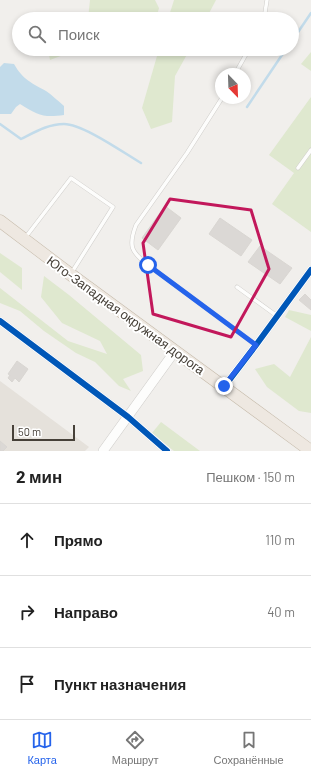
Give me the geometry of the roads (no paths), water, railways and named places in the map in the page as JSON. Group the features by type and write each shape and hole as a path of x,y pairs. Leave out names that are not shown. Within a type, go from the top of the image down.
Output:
{"highway":[{"name":"Юго-Западная окружная дорога","path":"0,221 311,451"}],"street":[{"path":"224,386 311,270"},
{"path":"0,321 128,417 167,451"},
{"path":"103,451 175,351"}],"lane":[{"path":"265,12 268,0"},
{"path":"238,68 245,56"},
{"path":"218,104 187,152 136,225 132,238 133,249 138,258 256,345"},
{"path":"298,168 311,150"},
{"path":"24,240 71,178 113,207 70,274"},
{"path":"237,287 276,316"}],"water":[{"path":"4,63 14,64 24,77 55,98 64,106 64,115 41,115 20,104 11,114 0,114 0,67"}],"waterway":[{"path":"299,31 311,13"},
{"path":"247,107 281,56"},
{"path":"0,124 21,139 52,125 72,125 114,146 141,163"}]}
